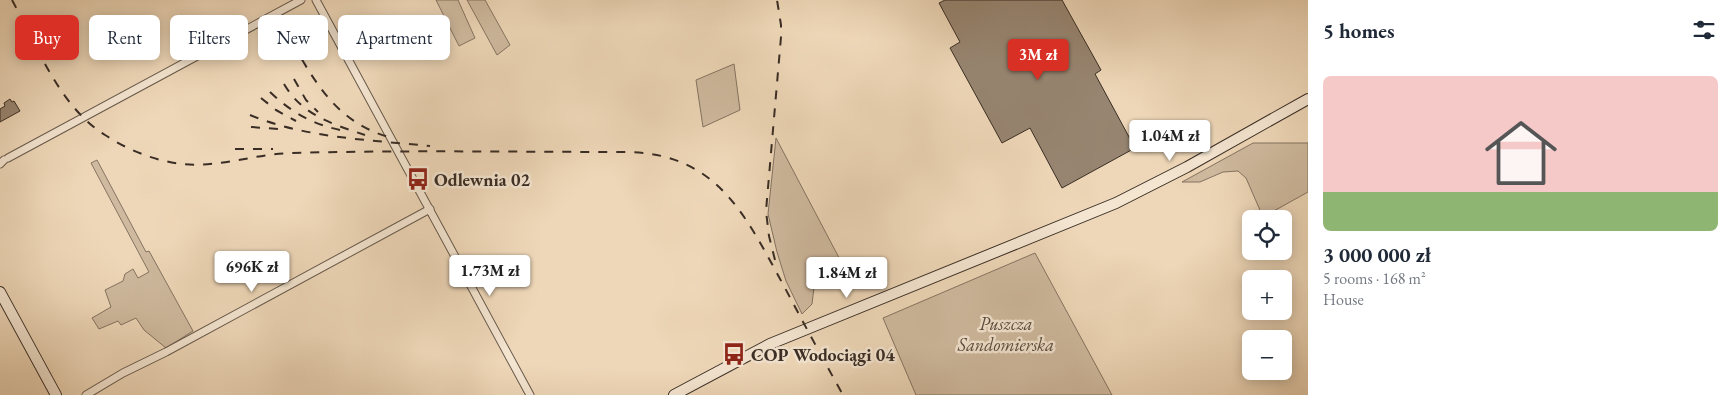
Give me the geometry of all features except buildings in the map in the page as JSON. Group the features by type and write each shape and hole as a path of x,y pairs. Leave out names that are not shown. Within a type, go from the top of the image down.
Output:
{"street":[{"path":"3,161 301,0"},
{"path":"316,0 530,395"},
{"path":"674,395 770,344 1116,203 1187,167 1308,99"},
{"path":"86,395 123,373 166,352 430,209"},
{"path":"0,292 56,395"}],"green space":[{"path":"436,0 458,0 475,38 459,46 450,28 450,15 444,15"},
{"path":"467,0 485,0 510,45 497,55"},
{"path":"734,64 740,110 703,127 696,80"},
{"path":"776,138 846,271 841,284 815,279 812,304 802,314 786,281 768,214"},
{"path":"1253,143 1308,143 1308,192 1276,210 1260,210 1246,178 1238,171 1223,172 1200,182 1182,182"},
{"path":"97,160 146,252 149,251 193,331 166,348 144,330 136,318 121,325 118,321 99,329 92,318 111,307 105,290 123,281 125,274 133,269 138,278 149,272 91,163"},
{"name":"Puszcza Sandomierska","path":"1035,253 1112,395 916,395 883,318"}],"railway":[{"path":"12,0 40,55 62,92 89,123 105,135 132,150 162,160 196,165 291,153 418,151 630,152 661,156 687,165 709,178 727,195 743,215 771,262 843,395"},
{"path":"775,260 769,236 766,211 781,37 777,0"},
{"path":"303,60 322,89 344,114 358,124 392,138"},
{"path":"294,79 306,100 318,112"},
{"path":"284,84 291,95 309,111 341,127 365,135"},
{"path":"270,92 286,106 302,116 340,130"},
{"path":"261,98 276,110 296,121"},
{"path":"250,115 293,129 338,137 430,146"},
{"path":"251,127 278,129"},
{"path":"235,149 273,149"}],"place":[{"name":"Odlewnia 02","path":"418,179"},
{"name":"COP Wodociągi 04","path":"734,354"}]}
